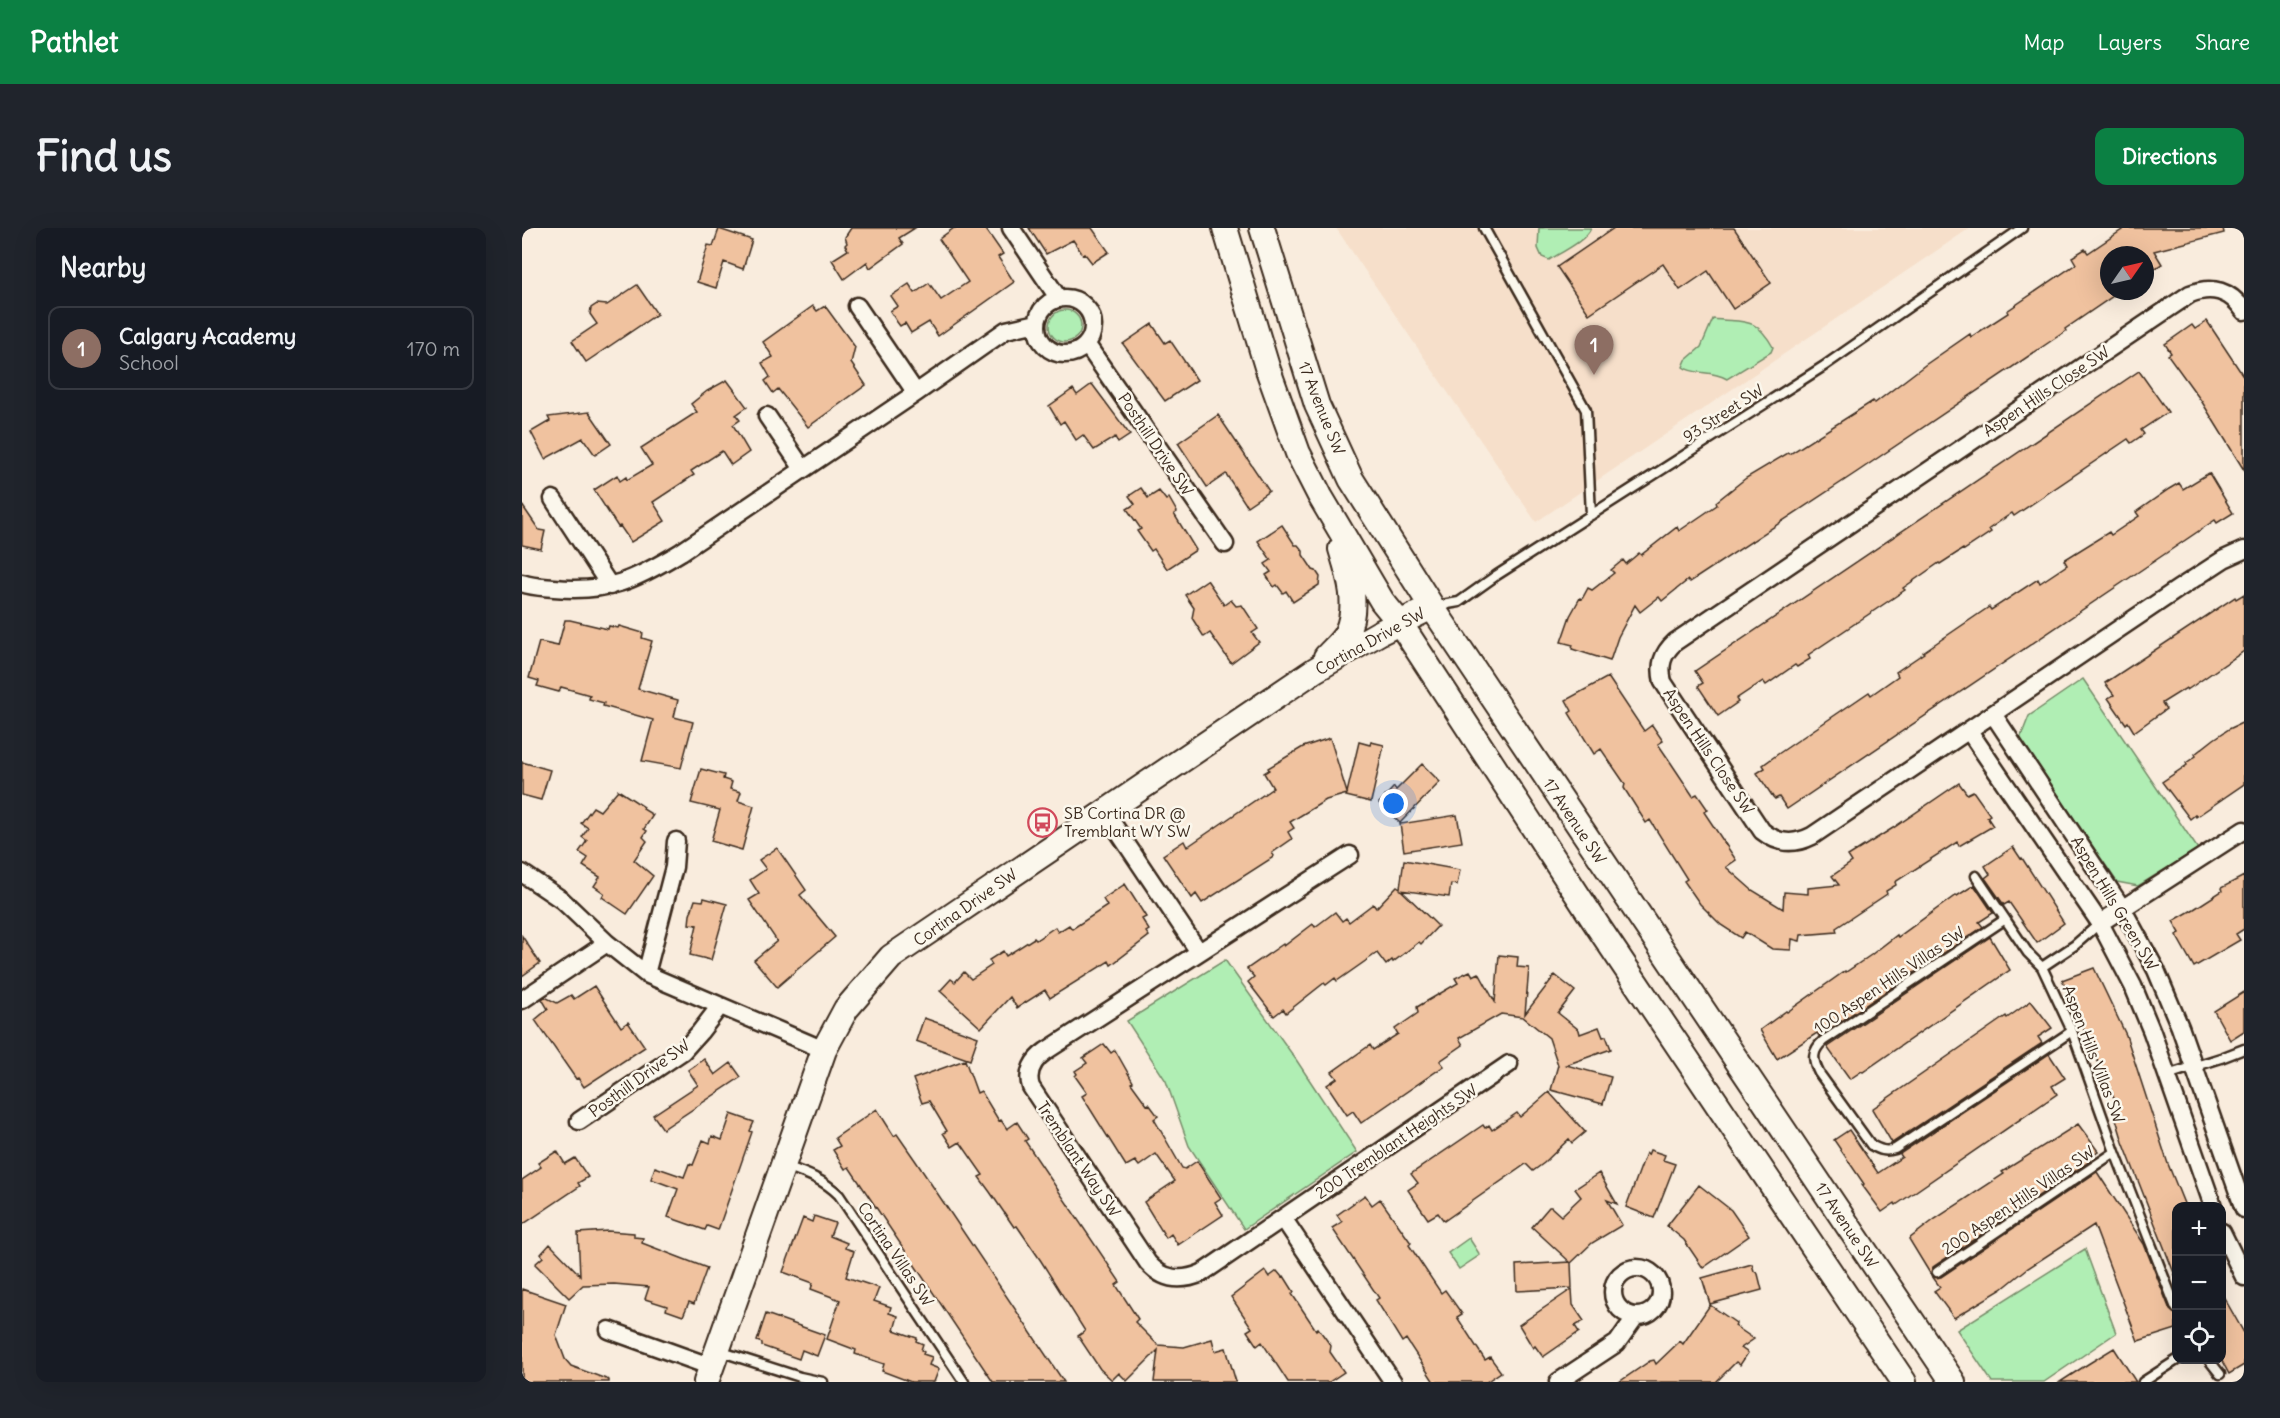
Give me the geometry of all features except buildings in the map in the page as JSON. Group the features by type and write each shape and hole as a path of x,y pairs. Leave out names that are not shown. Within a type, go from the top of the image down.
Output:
{"main road":[{"path":"1225,228 1267,367 1298,453 1320,496 1382,601 1400,623 1599,928 1904,1382"},
{"name":"17 Avenue SW","path":"1262,228 1317,405 1351,479 1432,607 1953,1382"},
{"path":"1315,670 1347,633 1353,606 1352,588 1340,545 1320,496"},
{"name":"Cortina Drive SW","path":"712,1366 824,1050 846,1009 891,957 1315,670 1432,607"}],"street":[{"path":"1011,228 1059,299"},
{"name":"Aspen Hills Close SW","path":"2244,311 2234,298 2217,290 2198,290 2190,294 1675,642 1668,648 1661,666 1663,682 1762,831 1777,841 1795,843 1812,836 2187,583 2224,559 2244,550"},
{"path":"1059,299 1076,300 1089,312 1094,328 1087,345 1072,354 1054,353 1041,341 1037,323 1044,308 1059,299"},
{"path":"857,306 916,393"},
{"path":"522,583 580,590 610,586 646,574 1006,330 1037,323"},
{"name":"Posthill Drive SW","path":"1087,345 1225,544"},
{"path":"767,416 803,469"},
{"path":"553,499 610,586"},
{"name":"Aspen Hills Green SW","path":"1993,714 2122,908 2156,970 2194,1066 2244,1209"},
{"name":"Aspen Hills Green SW","path":"1969,731 2100,923 2133,986 2212,1202"},
{"path":"1105,812 1199,952 1350,855"},
{"path":"2100,923 2244,830"},
{"path":"646,974 674,867 676,841"},
{"path":"522,873 562,900 607,943 646,974 824,1050"},
{"path":"522,1000 607,943"},
{"name":"Tremblant Way SW","path":"1199,952 1037,1058 1030,1068 1029,1082 1156,1272 1179,1279 1202,1273 1283,1218"},
{"name":"Posthill Drive SW","path":"579,1121 683,1051 720,1006"},
{"name":"200 Tremblant Heights SW","path":"1283,1218 1509,1064"},
{"path":"1283,1218 1393,1382"},
{"path":"2226,1240 2244,1277"},
{"path":"1558,1382 1617,1343 1636,1316"},
{"path":"609,1330 712,1366"}],"lane":[{"path":"1484,228 1586,410 1591,515"},
{"name":"93 Street SW","path":"1432,607 1459,602 1824,366 2022,228"},
{"name":"Aspen Hills Villas SW","path":"1976,876 2028,954 2042,968 2072,1031 2115,1152 2172,1298"},
{"name":"100 Aspen Hills Villas SW","path":"2004,920 1823,1041 1815,1049 1813,1062 1819,1073 1871,1145 1887,1151 1895,1149 2072,1031"},
{"path":"2042,968 2075,945 2100,923"},
{"path":"2167,1075 2221,1059 2244,1049"},
{"name":"200 Aspen Hills Villas SW","path":"1937,1272 2115,1152"},
{"name":"Cortina Villas SW","path":"783,1166 811,1175 829,1185 839,1195 964,1382"},
{"path":"2144,1382 2172,1362"},
{"path":"2213,1364 2220,1374"},
{"path":"712,1366 823,1382"}],"shaded area":[{"path":"1336,228 1970,228 1536,522"}],"green space":[{"path":"1539,228 1591,228 1579,242 1549,260 1542,257 1538,248"},
{"path":"1065,310 1076,315 1081,326 1076,337 1065,342 1054,337 1049,326 1054,315"},
{"path":"1713,319 1748,322 1754,325 1773,347 1771,352 1727,379 1683,367 1686,360 1701,347"},
{"path":"2083,679 2198,849 2138,886 2117,882 2020,739 2029,716"},
{"path":"1225,960 1297,1061 1357,1152 1244,1229 1189,1146 1166,1081 1127,1021"},
{"path":"1469,1238 1480,1255 1459,1269 1448,1253"},
{"path":"2085,1249 2116,1333 2044,1382 1992,1382 1957,1330"}],"place":[{"name":"Calgary Academy","path":"1594,375"},
{"name":"SB Cortina DR @ Tremblant WY SW","path":"1043,822"}]}
